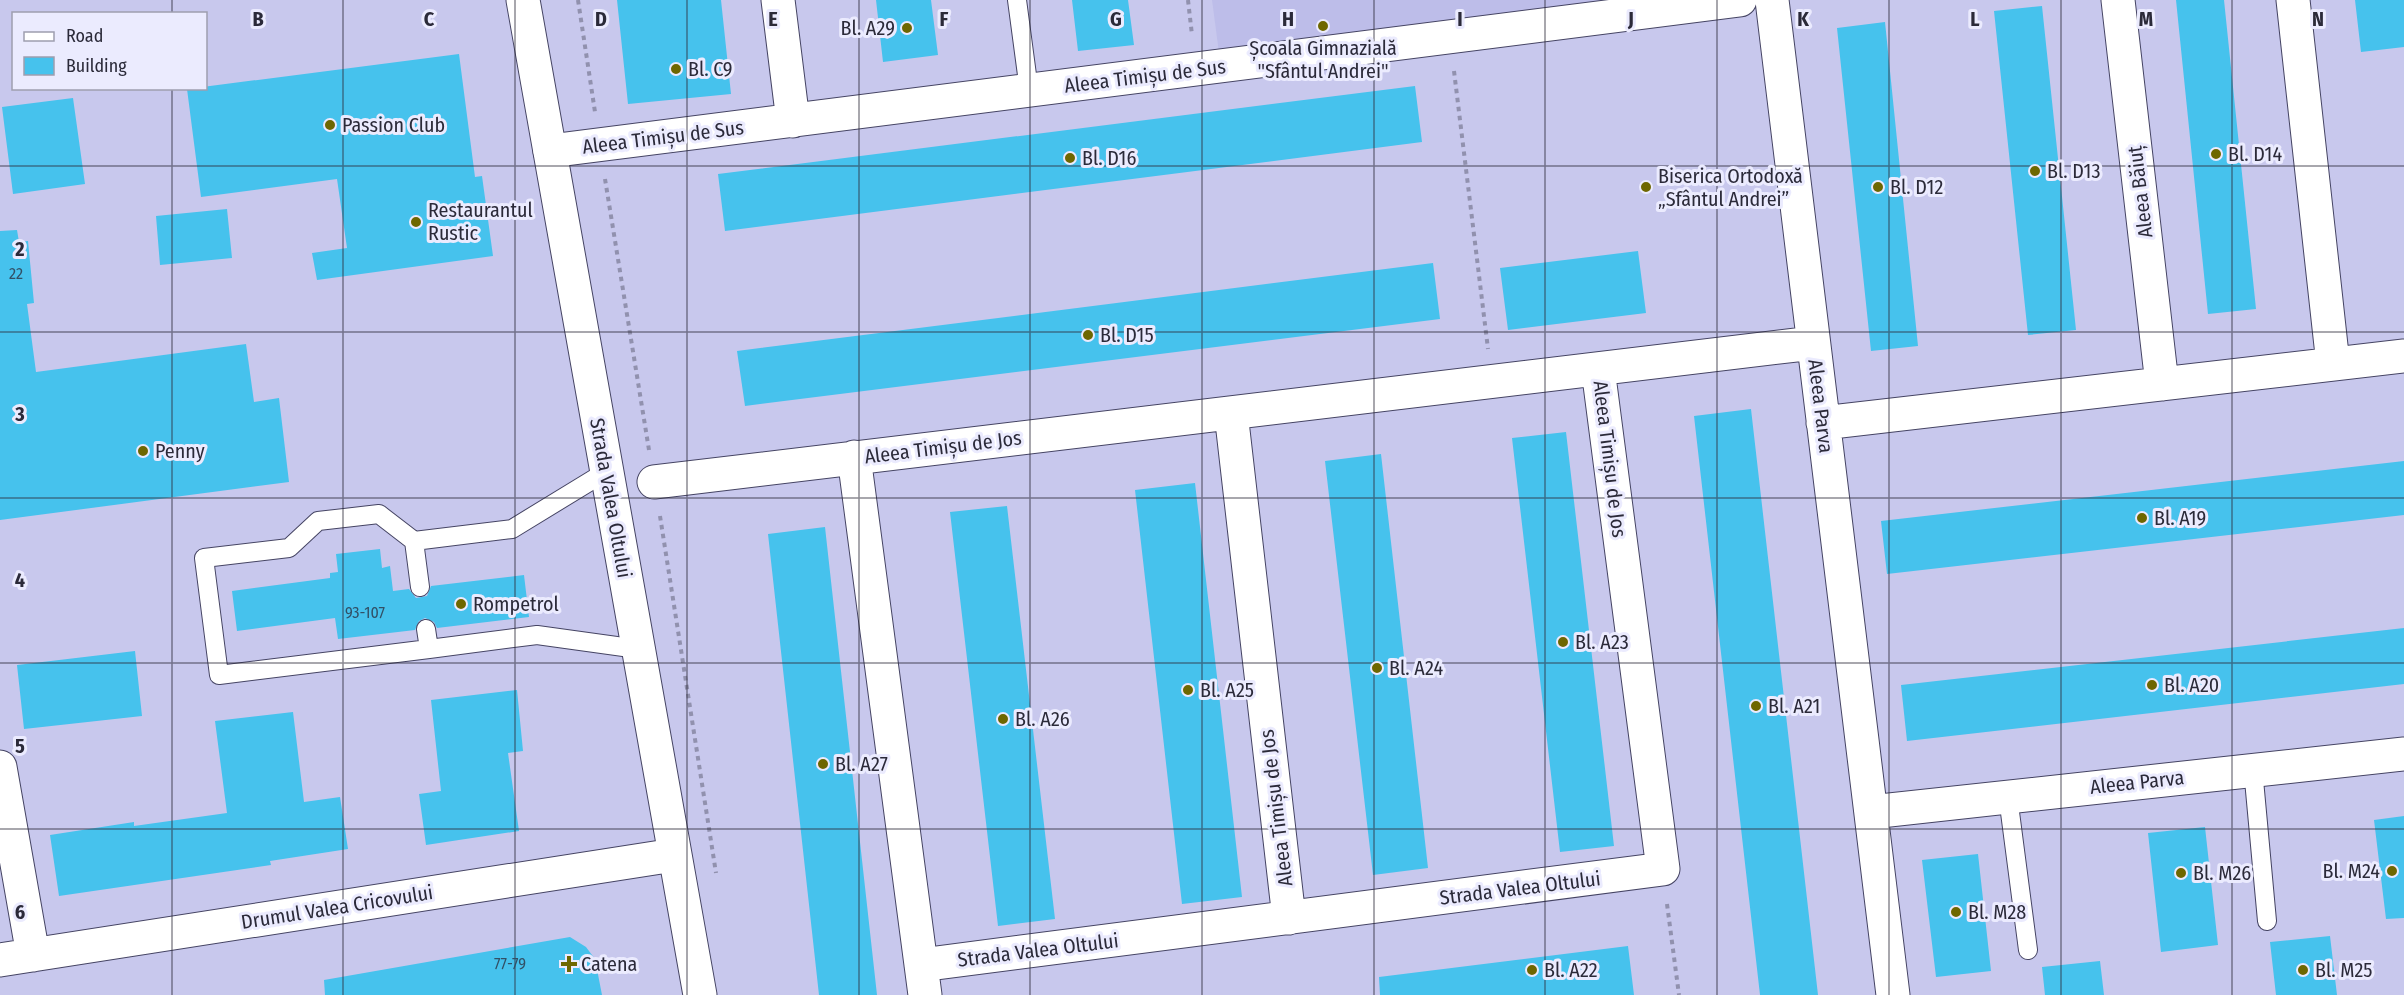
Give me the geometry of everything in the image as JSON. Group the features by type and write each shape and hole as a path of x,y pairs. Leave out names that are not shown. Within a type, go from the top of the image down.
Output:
{"street":[{"name":"Strada Valea Oltului","path":"523,0 700,995"},
{"path":"778,0 793,120"},
{"name":"Aleea Timișu de Sus","path":"550,151 1740,0"},
{"name":"Aleea Parva","path":"1772,0 1893,995"},
{"name":"Aleea Băiuț","path":"2118,0 2162,384"},
{"path":"2293,0 2333,364"},
{"name":"Aleea Timișu de Jos","path":"654,482 1814,343"},
{"path":"1823,423 2404,356"},
{"name":"Aleea Timișu de Jos","path":"1598,369 1663,870"},
{"name":"Aleea Timișu de Jos","path":"1231,413 1289,918"},
{"name":"Strada Valea Oltului","path":"854,457 923,980 1289,918 1663,870"},
{"name":"Aleea Parva","path":"1871,812 2404,754"},
{"path":"0,767 33,955"},
{"name":"Drumul Valea Cricovului","path":"0,960 674,855"}],"lane":[{"path":"1017,0 1029,90"},
{"path":"607,471 512,529 414,541 379,514 318,521 290,548 204,558 219,675 537,635 638,649"},
{"path":"414,541 420,587"},
{"path":"426,629 429,649"},
{"path":"2253,769 2267,921"},
{"path":"2008,797 2028,950"}],"path":[{"path":"578,0 717,878"},
{"path":"1449,37 1492,382"},
{"path":"1663,870 1679,995"}],"shaded area":[{"name":"Școala Gimnazială \"Sfântul Andrei\"","path":"1212,0 1643,0 1219,53"}],"building":[{"name":"Bl. C9","path":"617,0 721,0 731,94 628,104"},
{"name":"Bl. A29","path":"876,0 931,0 938,55 883,62"},
{"path":"1072,0 1128,0 1134,45 1078,51"},
{"name":"Bl. D14","path":"2176,0 2224,0 2256,309 2208,314"},
{"path":"2355,0 2404,0 2404,47 2361,52"},
{"name":"Bl. D13","path":"2042,6 2076,330 2028,335 1994,11"},
{"name":"Bl. D12","path":"1885,22 1918,346 1871,351 1837,28"},
{"name":"Passion Club","path":"459,54 475,177 482,176 493,256 317,280 312,253 347,248 337,179 201,197 187,90 207,90 207,86"},
{"name":"Bl. D16","path":"1415,86 1422,142 725,231 718,174"},
{"path":"73,98 85,184 13,194 2,107"},
{"path":"227,209 232,258 160,265 156,216"},
{"name":"Penny","path":"17,230 19,242 28,241 34,303 27,304 36,372 246,344 254,402 279,398 289,482 0,520 0,231"},
{"path":"1638,251 1646,313 1508,330 1500,268"},
{"name":"Bl. D15","path":"1433,263 1440,319 745,406 737,351"},
{"name":"Bl. A21","path":"1751,409 1818,995 1760,995 1694,416"},
{"name":"Bl. A23","path":"1566,432 1614,846 1560,852 1512,438"},
{"name":"Bl. A24","path":"1381,454 1428,868 1373,875 1325,461"},
{"name":"Bl. A19","path":"2404,461 2404,515 1887,574 1881,521"},
{"name":"Bl. A25","path":"1195,483 1242,897 1182,904 1135,490"},
{"name":"Bl. A26","path":"1007,506 1055,919 998,926 950,512"},
{"name":"Bl. A27","path":"825,527 877,995 819,995 768,534"},
{"path":"380,549 382,568 390,566 393,591 409,589 416,598 427,596 431,586 524,575 529,617 437,628 434,622 425,618 419,621 415,630 338,639 335,618 237,631 232,591 330,578 330,573 338,572 336,554"},
{"name":"Bl. A20","path":"2404,628 2404,684 1907,741 1901,685"},
{"path":"135,651 142,716 24,729 17,665"},
{"path":"517,690 523,751 508,753 519,831 426,845 419,794 441,791 431,700"},
{"path":"293,712 304,802 340,797 348,849 270,861 271,865 59,896 50,835 134,822 134,826 227,813 215,721"},
{"name":"Bl. M24","path":"2404,816 2404,918 2386,919 2374,820"},
{"name":"Bl. M26","path":"2205,827 2218,945 2161,952 2148,833"},
{"name":"Bl. M28","path":"1978,854 1991,971 1936,977 1922,860"},
{"name":"Bl. M25","path":"2330,936 2337,995 2276,995 2270,942"},
{"path":"570,937 586,947 595,959 602,995 325,995 324,980"},
{"name":"Bl. A22","path":"1628,946 1634,995 1380,995 1379,977"},
{"path":"2100,961 2104,995 2045,995 2042,967"}],"place":[{"name":"Școala Gimnazială \"Sfântul Andrei\"","path":"1323,26"},
{"name":"Bl. A29","path":"907,28"},
{"name":"Bl. C9","path":"676,69"},
{"name":"Passion Club","path":"330,125"},
{"name":"Bl. D14","path":"2216,154"},
{"name":"Bl. D16","path":"1070,158"},
{"name":"Bl. D13","path":"2035,171"},
{"name":"Biserica Ortodoxă „Sfântul Andrei”","path":"1646,187"},
{"name":"Bl. D12","path":"1878,187"},
{"name":"Restaurantul Rustic","path":"416,222"},
{"name":"Bl. D15","path":"1088,335"},
{"name":"Penny","path":"143,451"},
{"name":"Bl. A19","path":"2142,518"},
{"name":"Rompetrol","path":"461,604"},
{"name":"Bl. A23","path":"1563,642"},
{"name":"Bl. A24","path":"1377,668"},
{"name":"Bl. A20","path":"2152,685"},
{"name":"Bl. A25","path":"1188,690"},
{"name":"Bl. A21","path":"1756,706"},
{"name":"Bl. A26","path":"1003,719"},
{"name":"Bl. A27","path":"823,764"},
{"name":"Bl. M24","path":"2392,871"},
{"name":"Bl. M26","path":"2181,873"},
{"name":"Bl. M28","path":"1956,912"},
{"name":"Catena","path":"569,964"},
{"name":"Bl. A22","path":"1532,970"},
{"name":"Bl. M25","path":"2303,970"}]}
